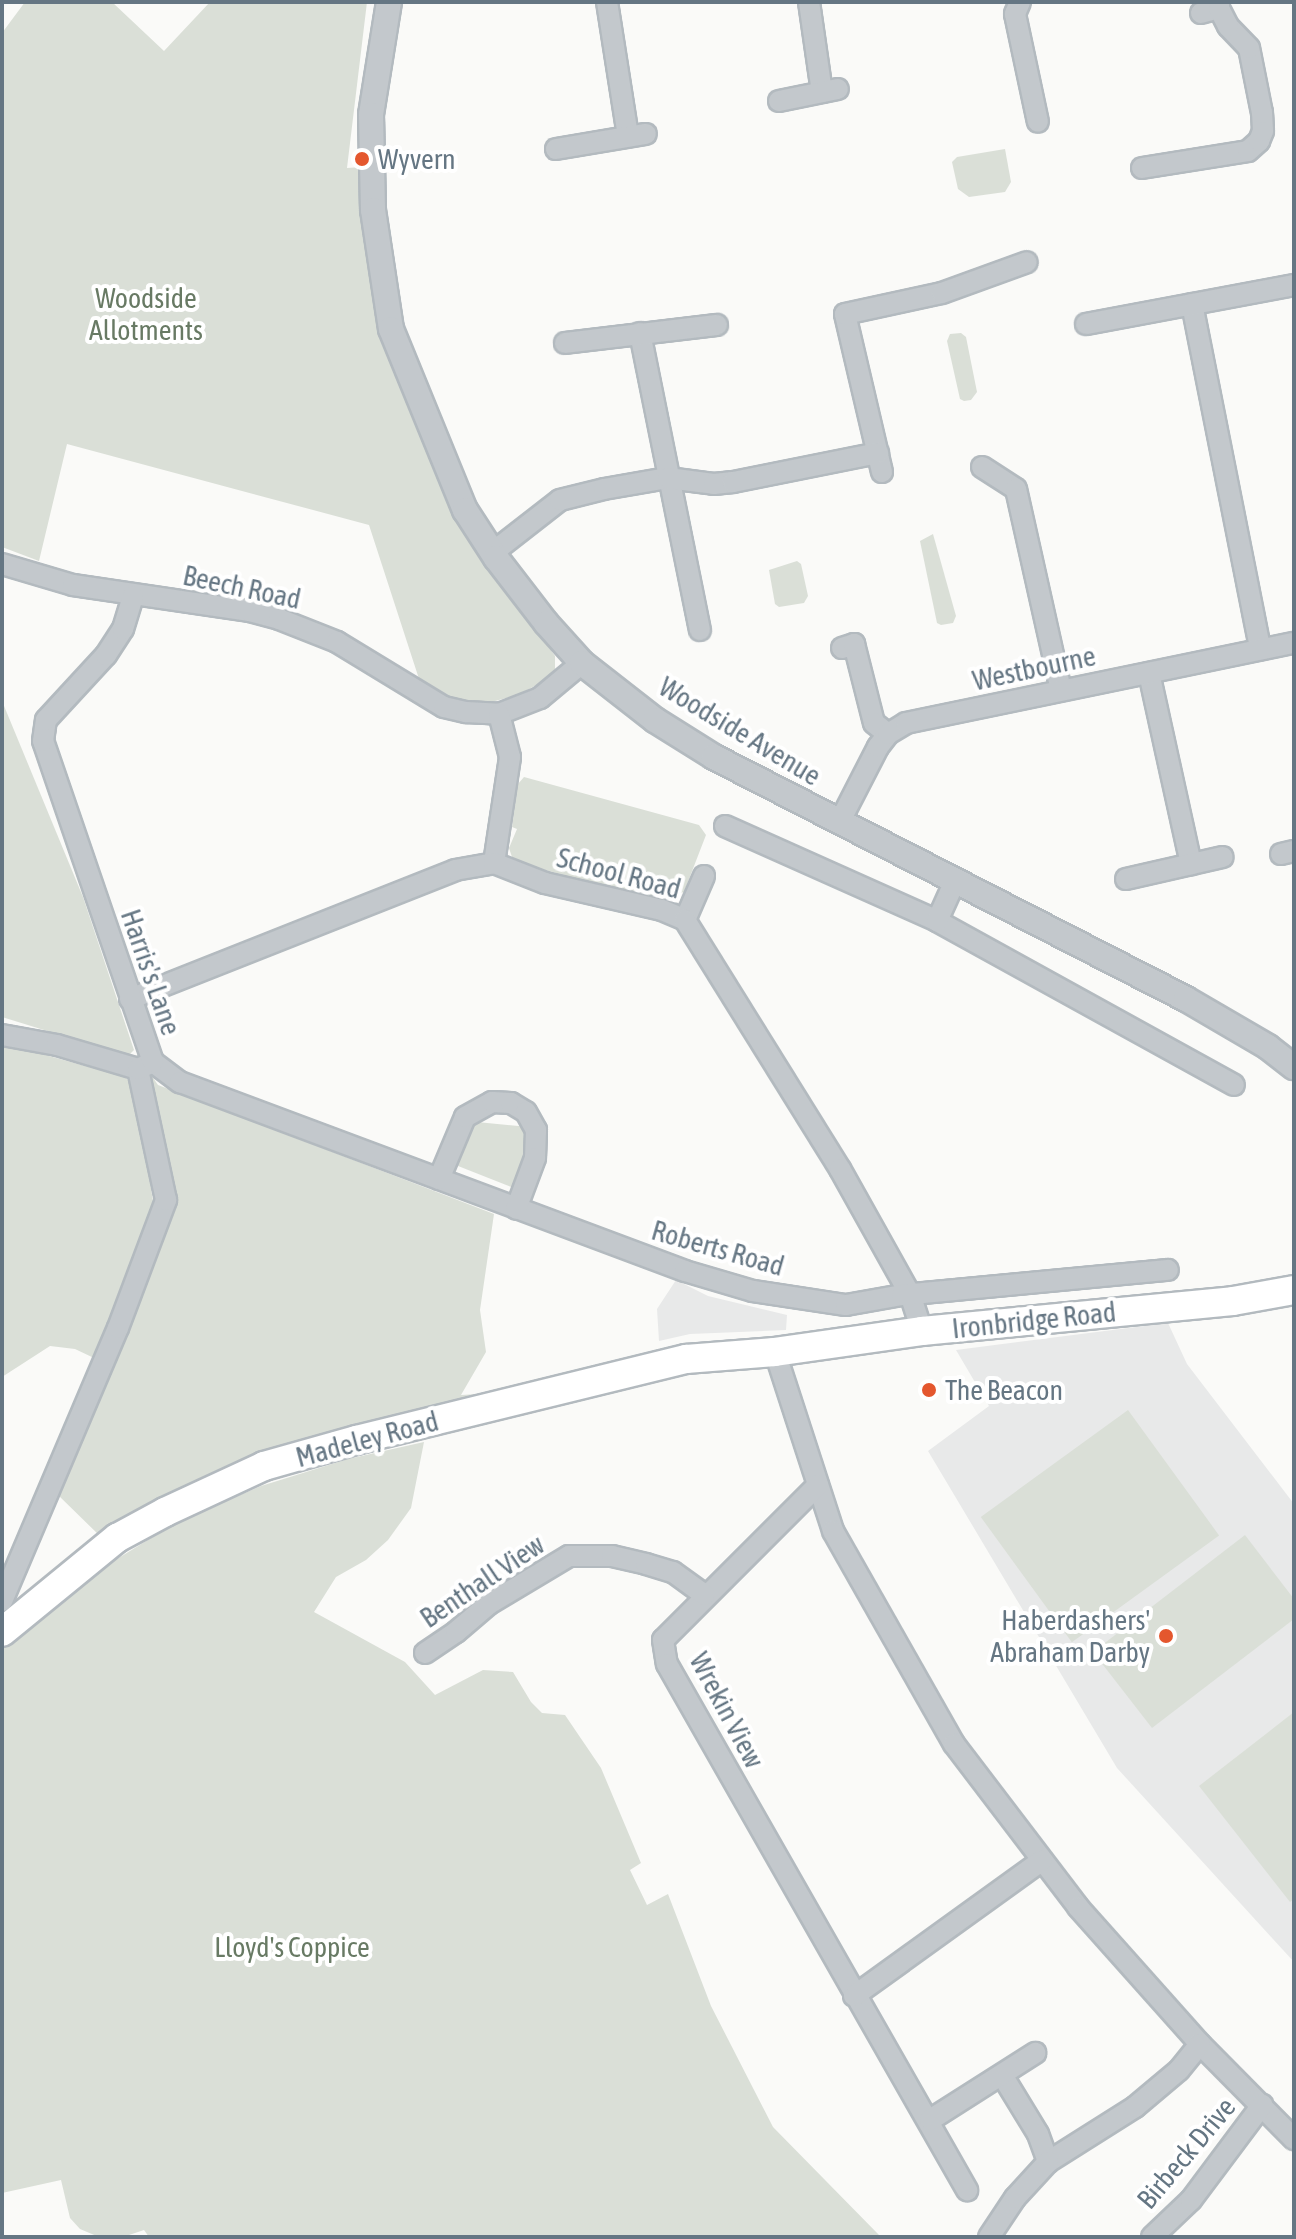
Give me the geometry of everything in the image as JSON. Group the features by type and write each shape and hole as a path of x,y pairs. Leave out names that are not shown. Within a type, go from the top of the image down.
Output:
{"main road":[{"name":"Ironbridge Road","path":"775,1352 922,1331 1233,1301 1294,1290"},
{"name":"Madeley Road","path":"2,1632 117,1538 219,1485 264,1466 686,1359 775,1352"}],"street":[{"name":"Woodside Avenue","path":"389,2 371,115 373,210 391,329 465,510 492,553 546,623 582,663 655,720 714,757 1186,999 1268,1047 1294,1067"},
{"path":"556,149 637,135 607,2"},
{"path":"779,101 830,91 809,2"},
{"path":"1020,2 1015,14 1038,122"},
{"path":"1142,168 1248,151 1259,141 1263,131 1262,113 1249,48 1213,8"},
{"path":"492,553 560,500 668,478 714,484 880,462 845,314 942,293 1027,262"},
{"path":"1086,324 1294,285"},
{"path":"1192,304 1260,649"},
{"path":"565,343 717,325"},
{"path":"640,333 700,630"},
{"path":"982,467 1016,489 1061,690"},
{"name":"Beech Road","path":"2,564 73,585 232,608 279,619 337,642 444,707 466,712 499,714 540,698 582,663"},
{"name":"Harris's Lane","path":"2,1601 118,1328 166,1200 146,1066 130,999 43,741 46,720 106,655 123,629 133,596"},
{"name":"Westbourne","path":"888,734 906,723 1294,643"},
{"path":"839,823 888,734 874,723 854,644 842,648"},
{"path":"1149,673 1191,864"},
{"path":"130,999 455,870 494,863 510,757 499,714"},
{"path":"725,826 937,921 1234,1085"},
{"path":"1126,879 1223,857"},
{"name":"School Road","path":"494,863 545,883 662,910 685,920 840,1169 910,1294 922,1331"},
{"path":"685,920 704,876"},
{"path":"937,921 955,881"},
{"name":"Roberts Road","path":"2,1035 146,1066 180,1082 516,1209 685,1271 753,1291 846,1305 910,1294"},
{"path":"439,1179 465,1117 492,1102 511,1103 526,1112 536,1130 535,1158 516,1209"},
{"path":"910,1294 1168,1270"},
{"path":"775,1352 833,1531 954,1744 1041,1861 1200,2044 1294,2139"},
{"name":"Wrekin View","path":"818,1485 663,1640 667,1664 854,1996 930,2120 967,2190"},
{"name":"Benthall View","path":"425,1653 489,1604 569,1556 612,1556 646,1564 673,1572 705,1595"},
{"path":"854,1996 1041,1861"},
{"path":"989,2237 1015,2198 1048,2162 1135,2107 1179,2070 1200,2044"},
{"path":"930,2120 1035,2053"},
{"path":"1002,2075 1038,2134 1048,2162"},
{"name":"Birbeck Drive","path":"1152,2237 1191,2200 1262,2105"}],"shaded area":[{"path":"676,1280 708,1296 787,1315 786,1330 690,1334 659,1341 657,1309"},
{"name":"Haberdashers' Abraham Darby","path":"1168,1323 1187,1364 1294,1504 1294,1962 1117,1768 928,1451 989,1406 956,1350"}],"green space":[{"name":"Woodside Allotments","path":"25,2 112,2 164,51 210,2 367,2 347,168 362,167 380,318 537,630 555,656 555,669 542,682 518,695 484,704 453,700 420,682 369,525 67,444 39,561 2,547 2,33"},
{"path":"1005,149 1011,182 1005,192 969,197 958,189 952,162 957,157"},
{"path":"961,333 966,337 977,392 971,400 964,401 960,399 947,341 950,334"},
{"path":"933,534 956,616 953,623 941,625 937,623 920,541"},
{"path":"797,561 801,564 808,596 804,603 779,607 775,604 769,570"},
{"path":"2,701 83,897 134,1050 128,1056 2,1017"},
{"path":"524,777 699,825 706,835 684,892 658,900 522,864 512,857 509,848 517,829 512,827 518,784"},
{"path":"2,1043 125,1077 134,1085 155,1213 94,1358 75,1349 50,1346 2,1377"},
{"path":"151,1075 158,1085 494,1214 480,1310 486,1352 461,1395 497,1393 443,1410 103,1539 57,1494 170,1214 175,1189"},
{"path":"477,1122 529,1127 530,1151 514,1188 453,1164 471,1125"},
{"path":"1128,1410 1219,1535 1072,1642 981,1517"},
{"name":"Lloyd's Coppice","path":"424,1442 411,1508 388,1540 366,1560 336,1577 314,1612 405,1662 435,1695 483,1670 513,1672 531,1702 542,1713 565,1715 601,1768 641,1863 630,1870 647,1905 668,1894 711,2006 773,2127 879,2235 887,2237 149,2237 144,2230 123,2237 99,2237 80,2229 70,2218 61,2180 2,2193 2,1648 104,1567 177,1522 261,1486 348,1459"},
{"path":"1245,1535 1294,1599 1294,1619 1152,1728 1093,1652"},
{"path":"1294,1712 1294,1899 1290,1902 1199,1786"}],"place":[{"name":"Wyvern","path":"362,159"},
{"name":"The Beacon","path":"929,1390"},
{"name":"Haberdashers' Abraham Darby","path":"1166,1636"}]}
